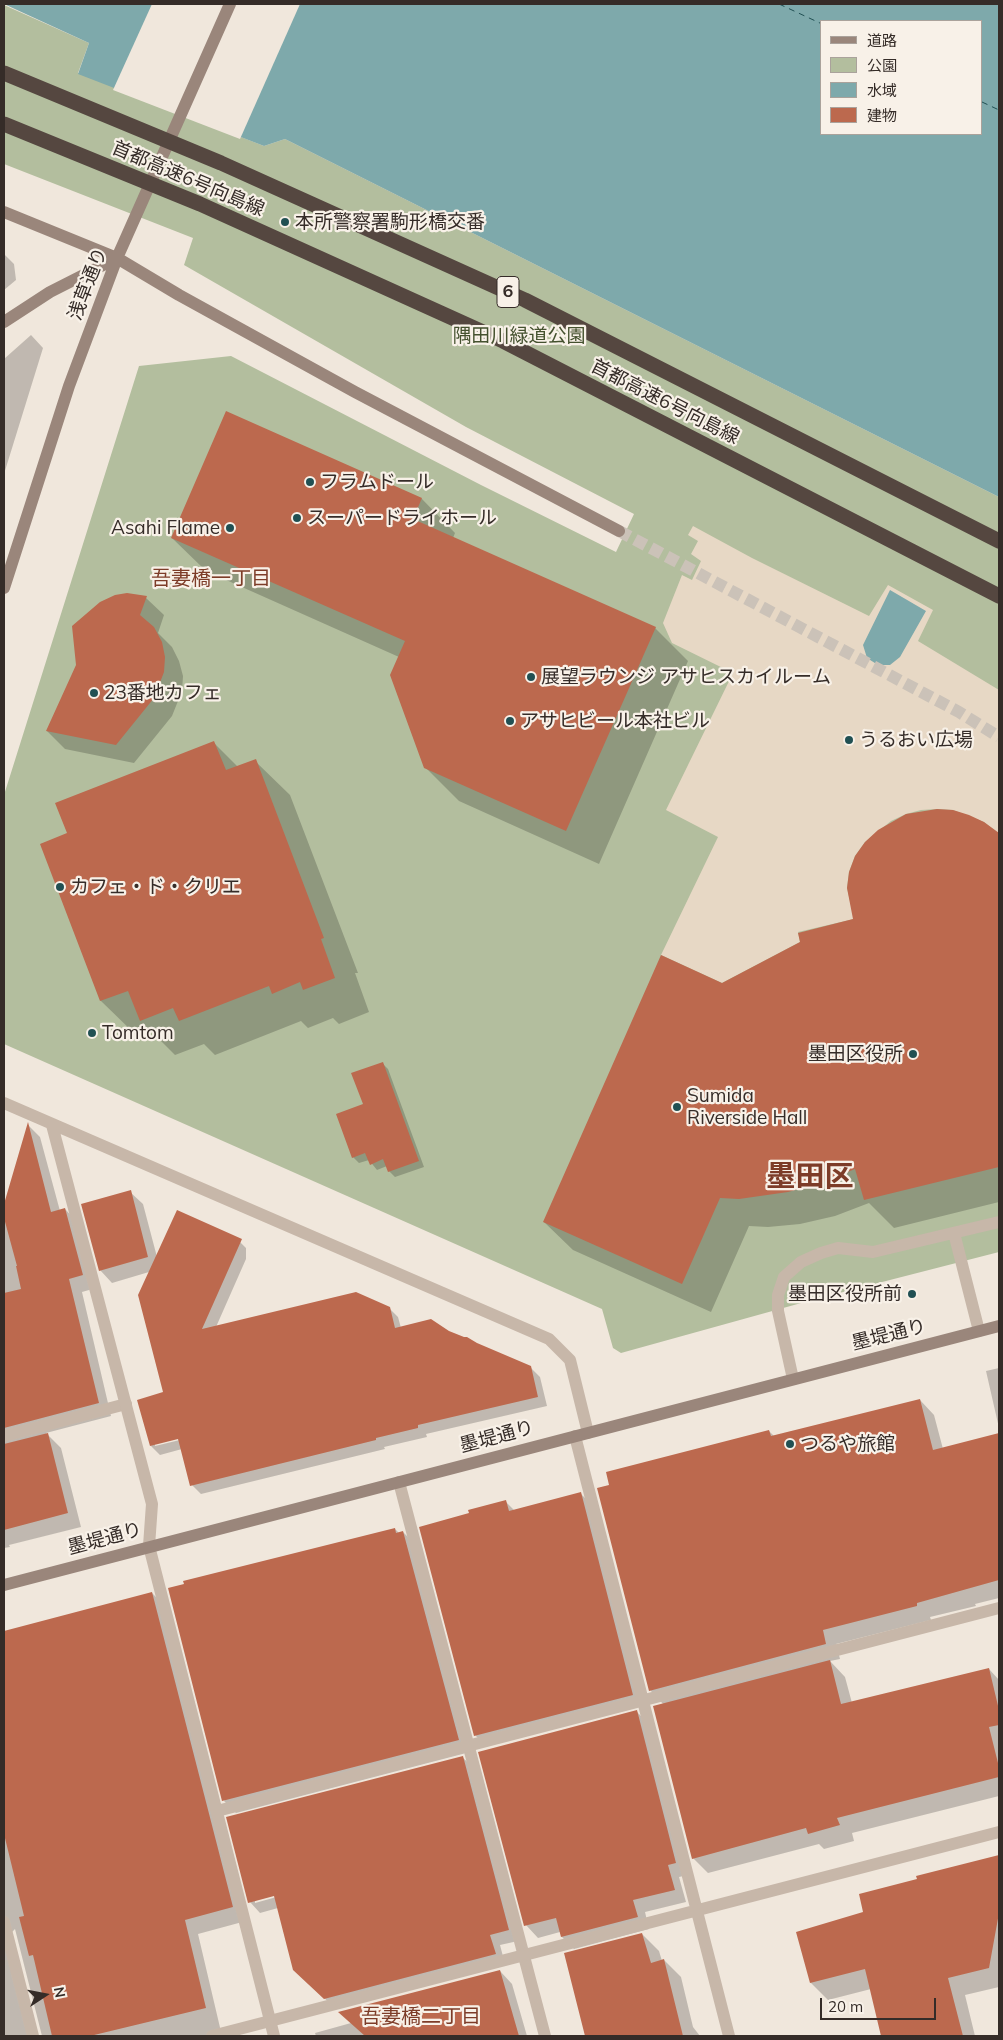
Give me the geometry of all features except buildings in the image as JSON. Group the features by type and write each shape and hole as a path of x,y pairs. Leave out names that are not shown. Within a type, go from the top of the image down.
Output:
{"highway":[{"name":"首都高速6号向島線","path":"4,73 221,163 525,300 999,541"},
{"name":"首都高速6号向島線","path":"4,124 200,204 503,341 999,596"}],"main road":[{"name":"浅草通り","path":"4,588 69,386 117,258 230,4"},
{"path":"4,212 117,258 179,295 354,392 619,531"},
{"path":"4,322 50,292 117,258"},
{"name":"墨堤通り","path":"4,1585 999,1326"}],"street":[{"path":"4,1103 549,1339 570,1360 588,1433"},
{"path":"52,1124 152,1504 149,1546 274,2036"},
{"path":"793,1380 778,1311 778,1295 784,1276 801,1262 838,1248 873,1252 999,1222"},
{"path":"954,1233 979,1332"},
{"path":"4,1436 126,1404"},
{"path":"574,1436 730,2036"},
{"path":"399,1482 545,2036"},
{"path":"217,1811 999,1608"},
{"path":"212,2036 999,1832"},
{"path":"4,1922 33,2036"}],"green space":[{"name":"隅田川緑道公園","path":"4,5 89,43 78,73 264,146 285,139 999,497 999,1252 812,1300 621,1353 613,1348 602,1309 4,1044 4,795 139,366 231,356 481,485 616,552 634,514 466,427 184,265 193,238 4,164"}],"shaded area":[{"name":"うるおい広場","path":"693,526 752,558 869,616 888,585 933,610 918,641 999,690 999,834 984,822 953,810 921,810 891,821 865,842 855,856 849,872 847,888 854,919 798,932 800,942 722,983 661,955 718,837 666,810 733,673 672,643 663,623 682,575 692,580 701,561 691,554 698,541 688,535"}],"water":[{"path":"4,4 999,4 999,497 285,139 264,146 78,74 89,43"},
{"path":"890,590 926,611 900,657 890,665 878,665 867,658 863,645"}],"pier":[{"path":"152,4 300,4 240,139 113,90"}],"ferry route":[{"path":"779,4 820,23"},
{"path":"983,102 999,110"}],"tunnel":[{"path":"619,531 959,712 999,737"}],"place":[{"name":"本所警察署駒形橋交番","path":"285,222"},
{"name":"フラムドール","path":"310,482"},
{"name":"スーパードライホール","path":"297,518"},
{"name":"Asahi Flame","path":"230,528"},
{"name":"展望ラウンジ アサヒスカイルーム","path":"531,677"},
{"name":"23番地カフェ","path":"94,693"},
{"name":"アサヒビール本社ビル","path":"510,721"},
{"name":"うるおい広場","path":"849,740"},
{"name":"カフェ・ド・クリエ","path":"60,887"},
{"name":"Tomtom","path":"92,1033"},
{"name":"墨田区役所","path":"913,1054"},
{"name":"Sumida Riverside Hall","path":"677,1107"},
{"name":"墨田区役所前","path":"912,1294"},
{"name":"つるや旅館","path":"790,1444"}],"district":[{"name":"吾妻橋一丁目","path":"211,579"},
{"name":"墨田区","path":"810,1177"},
{"name":"吾妻橋二丁目","path":"421,2017"}]}
